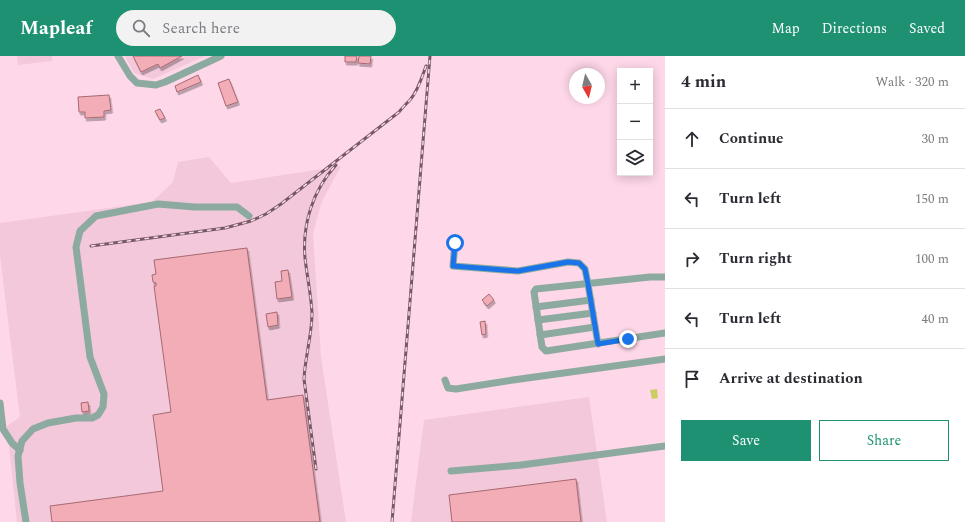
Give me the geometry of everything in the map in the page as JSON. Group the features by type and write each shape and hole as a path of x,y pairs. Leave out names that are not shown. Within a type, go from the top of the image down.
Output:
{"street":[{"path":"118,56 130,76 137,83 156,85 221,56"},
{"path":"26,522 18,456 22,440 33,429 48,423 76,418 92,418 98,414 102,407 104,394 90,358 76,246 80,231 96,216 158,204 195,207 237,207 249,216"},
{"path":"455,243 453,266 518,271 568,262 579,263 585,269 598,344"},
{"path":"665,277 650,277 536,289 534,292 542,347 546,351 665,333"},
{"path":"536,308 591,300"},
{"path":"538,320 593,313"},
{"path":"540,335 595,327"},
{"path":"444,380 448,388 456,389 665,360"},
{"path":"0,403 4,429 12,443 20,450"},
{"path":"451,471 521,465 665,446"}],"shaded area":[{"path":"17,56 52,56 52,61 18,65"},
{"path":"125,56 205,56 153,79 134,73"},
{"path":"209,157 231,183 341,166 322,201 313,233 321,357 346,522 17,522 7,426 20,417 0,256 0,223 152,202 173,182 178,162"},
{"path":"657,389 658,398 652,399 650,390"},
{"path":"589,397 607,522 411,522 424,420"}],"building":[{"path":"133,56 182,56 160,68 158,64 141,72"},
{"path":"345,56 357,56 356,62 345,62"},
{"path":"359,56 371,56 370,64 358,63"},
{"path":"198,75 201,82 177,92 175,86"},
{"path":"229,79 238,102 226,106 218,83"},
{"path":"109,95 111,110 104,111 104,117 85,118 85,112 79,112 78,97"},
{"path":"160,109 165,118 160,120 155,111"},
{"path":"247,248 267,400 303,395 320,522 52,522 50,506 163,491 153,415 171,412 154,286 156,286 156,283 153,282 152,275 156,274 154,260"},
{"path":"288,270 292,297 277,299 275,282 282,281 281,271"},
{"path":"489,294 494,300 487,306 482,300"},
{"path":"277,312 278,325 268,327 266,314"},
{"path":"485,321 486,334 482,335 480,322"},
{"path":"88,402 89,411 82,412 81,403"},
{"path":"576,479 581,522 452,522 449,495"}],"railway":[{"path":"392,522 430,56"},
{"path":"91,246 225,228 251,221 266,214 399,112 410,100 420,84 426,66"},
{"path":"316,469 304,379 312,313 305,258 305,233 307,220 315,196 321,185 336,165"}],"route":[{"path":"455,243 453,266 518,271 568,262 579,263 585,269 598,344 628,339"}]}
